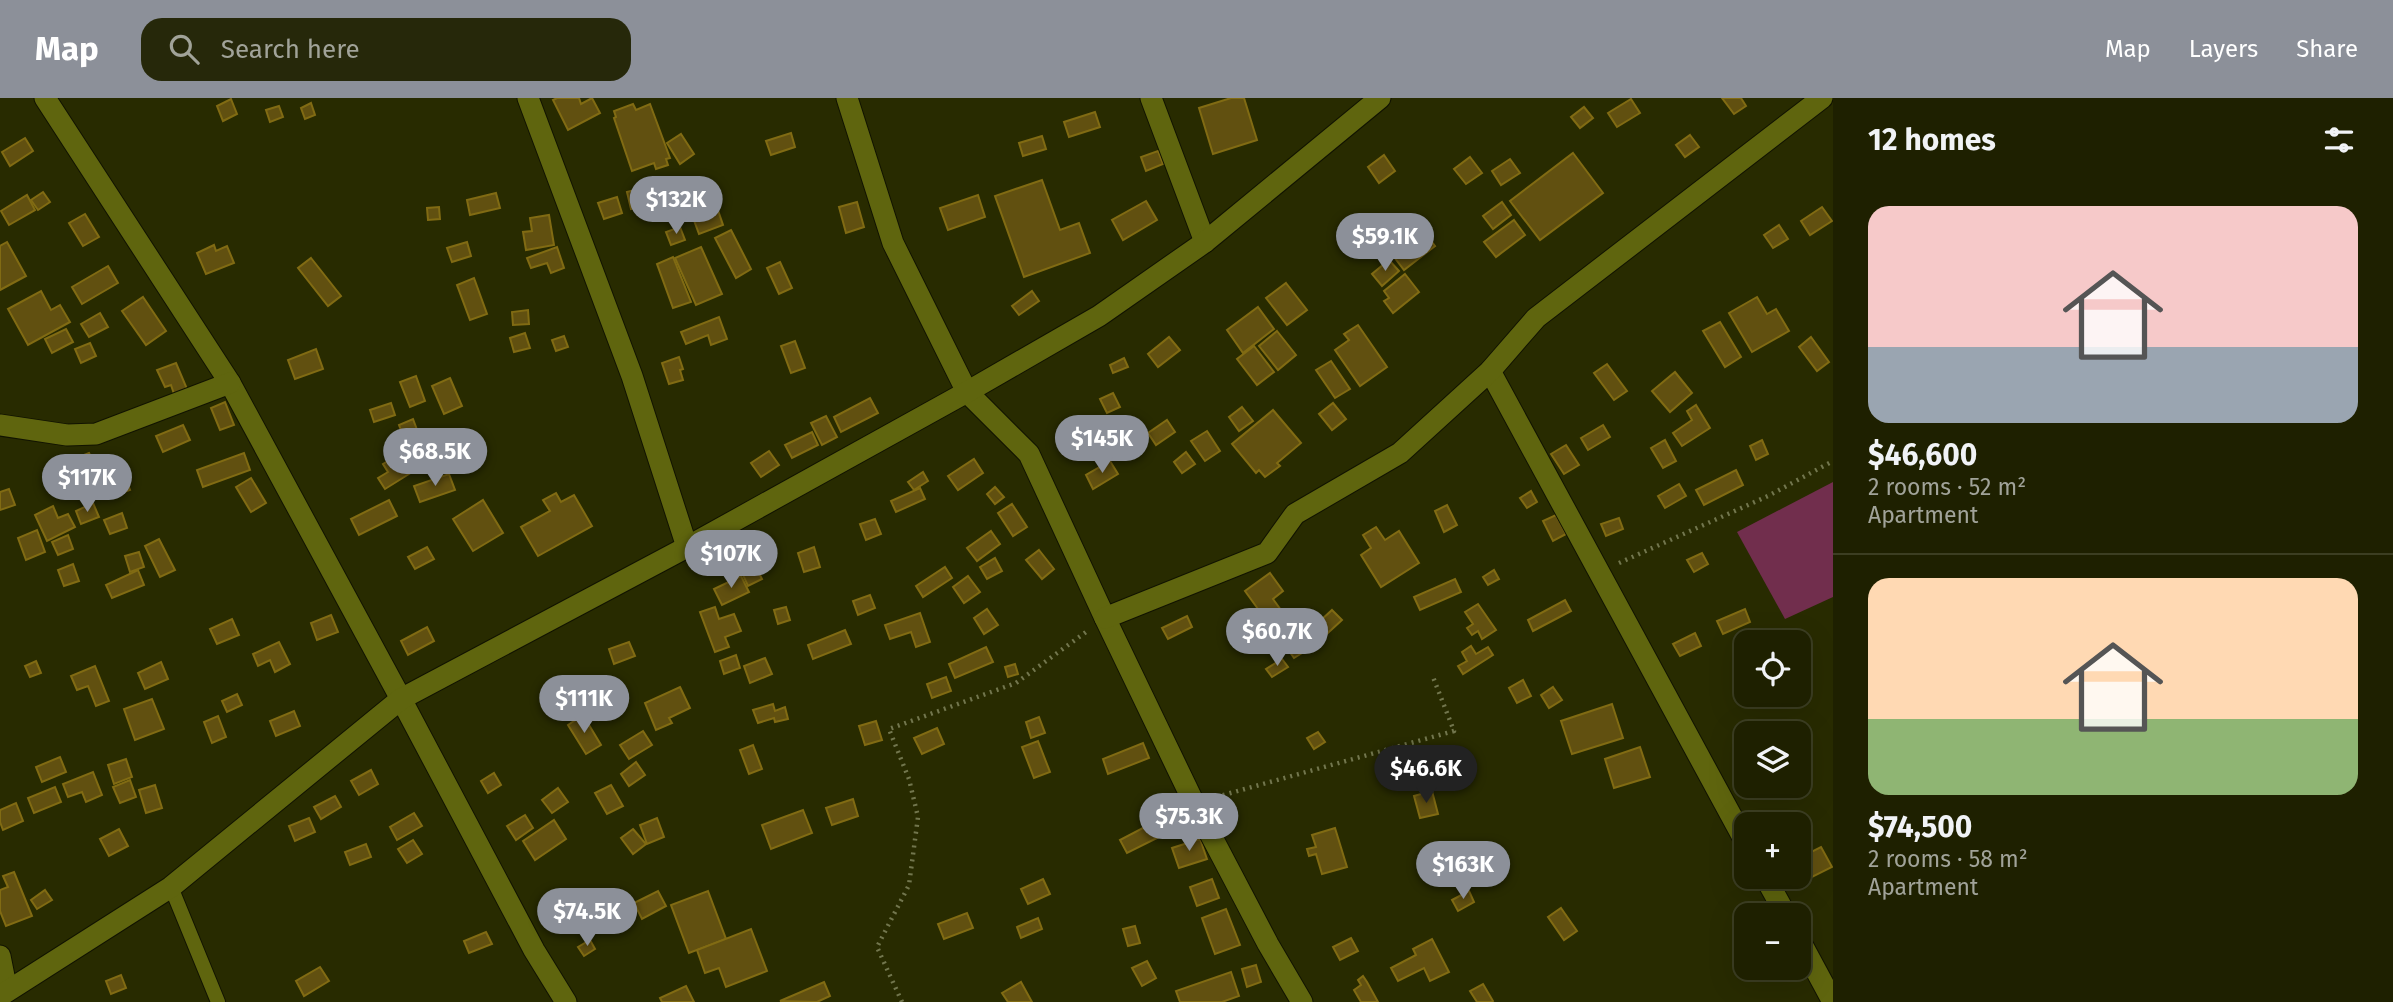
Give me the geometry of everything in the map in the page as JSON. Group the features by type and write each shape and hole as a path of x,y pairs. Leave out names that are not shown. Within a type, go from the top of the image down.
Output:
{"street":[{"path":"45,98 230,383 534,950 566,1002"},
{"path":"528,98 632,376 687,547"},
{"path":"847,98 893,243 967,392 1029,454 1194,803 1268,944 1302,1002"},
{"path":"1151,98 1205,242"},
{"path":"0,956 4,994 171,887 401,699 687,547 1099,316 1205,242 1380,98"},
{"path":"1105,618 1267,553 1295,514 1400,453 1490,371 1536,318 1822,98"},
{"path":"1490,371 1734,821"},
{"path":"0,425 67,435 96,434 230,383"},
{"path":"1811,961 1833,1002"}],"lane":[{"path":"171,887 218,1002"}],"path":[{"path":"1599,572 1768,496 1833,461"},
{"path":"902,1002 877,947 909,885 918,817 909,779 889,729 1016,683 1105,618"},
{"path":"1194,803 1454,731 1433,677"}],"shaded area":[{"path":"1833,482 1833,597 1785,619 1737,532"}],"building":[{"path":"579,98 581,104 592,98 600,113 568,130 553,100"},
{"path":"1231,98 1244,98 1257,140 1213,154 1199,108"},
{"path":"1722,98 1741,98 1746,106 1734,114"},
{"path":"231,99 237,114 223,121 217,106"},
{"path":"1631,99 1640,113 1617,127 1608,113"},
{"path":"311,103 315,115 305,119 301,108"},
{"path":"633,104 636,110 650,104 670,158 666,159 668,165 656,169 654,163 632,171 614,111"},
{"path":"279,106 283,117 270,122 266,110"},
{"path":"1584,107 1593,118 1580,128 1571,117"},
{"path":"1095,112 1100,127 1069,137 1064,122"},
{"path":"791,133 795,147 771,155 766,141"},
{"path":"681,134 694,154 680,164 667,143"},
{"path":"1690,135 1699,147 1685,157 1676,145"},
{"path":"1042,136 1046,149 1023,156 1019,143"},
{"path":"25,138 33,151 10,166 2,152"},
{"path":"1158,151 1163,164 1146,171 1141,157"},
{"path":"1573,153 1603,193 1540,240 1510,201"},
{"path":"1384,155 1395,171 1379,183 1368,167"},
{"path":"1470,157 1482,173 1466,184 1454,169"},
{"path":"1510,159 1520,173 1501,185 1492,171"},
{"path":"1042,180 1060,230 1079,223 1090,253 1024,277 995,196"},
{"path":"709,184 723,225 699,234 692,215 686,217 678,195"},
{"path":"650,186 654,204 631,209 627,192"},
{"path":"43,192 50,202 38,210 31,200"},
{"path":"496,193 500,208 470,215 467,200"},
{"path":"27,195 35,210 9,225 1,211"},
{"path":"978,195 985,217 948,230 940,208"},
{"path":"617,197 622,213 604,219 598,203"},
{"path":"1146,201 1157,220 1123,240 1112,220"},
{"path":"857,202 864,227 846,233 839,207"},
{"path":"1502,202 1511,215 1493,229 1483,216"},
{"path":"439,207 440,219 428,220 427,208"},
{"path":"1822,207 1832,221 1810,235 1801,221"},
{"path":"85,214 99,237 83,246 69,223"},
{"path":"549,215 554,245 526,250 523,232 532,231 530,218"},
{"path":"1413,217 1435,246 1404,270 1382,241"},
{"path":"1514,220 1525,235 1496,257 1484,242"},
{"path":"1779,225 1788,239 1773,248 1764,235"},
{"path":"680,227 685,240 671,245 666,232"},
{"path":"731,230 751,269 736,278 715,238"},
{"path":"7,242 26,276 0,290 0,246"},
{"path":"467,242 471,256 452,262 447,248"},
{"path":"214,245 216,251 227,246 234,263 206,274 197,253"},
{"path":"557,247 564,268 551,273 547,263 531,268 527,258"},
{"path":"701,247 722,294 696,305 675,258"},
{"path":"673,257 691,302 673,308 657,264"},
{"path":"311,258 341,296 328,306 298,268"},
{"path":"1389,260 1399,271 1382,286 1372,274"},
{"path":"780,262 792,288 779,294 767,268"},
{"path":"108,266 118,283 82,304 72,287"},
{"path":"1405,274 1419,292 1393,313 1384,301 1389,298 1384,291"},
{"path":"474,278 487,314 470,320 457,285"},
{"path":"1286,283 1307,310 1287,325 1266,298"},
{"path":"41,291 51,310 60,305 70,322 28,345 8,309"},
{"path":"1032,291 1039,301 1019,315 1012,306"},
{"path":"143,297 166,331 146,345 122,311"},
{"path":"1757,297 1767,314 1776,309 1789,331 1752,352 1729,313"},
{"path":"1258,307 1274,329 1243,353 1227,330"},
{"path":"528,310 529,324 513,325 512,312"},
{"path":"100,313 108,327 89,337 81,324"},
{"path":"719,317 727,339 711,345 708,335 686,344 681,332"},
{"path":"1720,322 1741,357 1725,367 1703,331"},
{"path":"1358,325 1387,367 1360,386 1335,350 1349,340 1344,334"},
{"path":"66,329 73,342 52,353 45,339"},
{"path":"1277,331 1296,355 1278,370 1259,346"},
{"path":"525,333 530,348 514,352 510,338"},
{"path":"564,336 568,347 556,351 552,340"},
{"path":"1169,337 1180,350 1158,367 1148,354"},
{"path":"1811,337 1829,362 1817,371 1799,347"},
{"path":"795,341 805,368 791,373 781,346"},
{"path":"90,343 96,356 81,363 75,349"},
{"path":"1254,346 1274,372 1257,385 1237,359"},
{"path":"316,349 323,369 295,379 288,360"},
{"path":"679,357 683,380 669,384 662,363"},
{"path":"1124,358 1128,367 1113,373 1110,365"},
{"path":"1331,361 1350,389 1335,398 1316,370"},
{"path":"176,363 187,389 174,394 171,385 165,387 157,370"},
{"path":"1607,364 1627,391 1614,400 1594,373"},
{"path":"1675,372 1692,393 1670,412 1652,391"},
{"path":"416,376 425,401 410,407 400,382"},
{"path":"450,378 462,406 444,414 432,386"},
{"path":"1113,393 1120,407 1107,413 1100,399"},
{"path":"870,398 878,413 841,432 834,417"},
{"path":"225,402 234,425 220,430 211,408"},
{"path":"391,403 395,415 374,422 370,410"},
{"path":"1333,403 1346,419 1332,430 1319,414"},
{"path":"1696,405 1710,428 1682,446 1673,433 1692,420 1687,411"},
{"path":"1242,407 1253,421 1239,431 1229,417"},
{"path":"1273,410 1301,443 1277,463 1280,466 1265,477 1259,470 1256,473 1232,444"},
{"path":"826,416 837,437 822,445 811,423"},
{"path":"413,419 423,446 409,451 399,425"},
{"path":"1167,420 1175,432 1156,445 1148,433"},
{"path":"183,425 190,440 163,452 156,436"},
{"path":"1603,425 1610,437 1588,450 1581,438"},
{"path":"1207,431 1220,451 1205,461 1191,441"},
{"path":"812,432 818,445 792,458 785,445"},
{"path":"1665,440 1676,461 1663,468 1651,448"},
{"path":"1762,440 1768,454 1756,460 1750,446"},
{"path":"1566,445 1579,465 1564,474 1551,454"},
{"path":"769,451 779,465 761,477 751,463"},
{"path":"1186,452 1195,464 1182,473 1174,462"},
{"path":"89,453 98,472 85,478 76,458"},
{"path":"244,453 250,470 203,487 197,470"},
{"path":"398,455 402,463 410,458 417,469 385,489 378,478 388,472 383,464"},
{"path":"974,459 983,473 958,490 948,476"},
{"path":"1110,461 1118,474 1093,489 1086,475"},
{"path":"121,467 130,490 116,495 107,473"},
{"path":"1736,470 1743,485 1704,505 1696,490"},
{"path":"923,472 928,481 914,490 908,482"},
{"path":"449,474 455,490 420,502 414,486"},
{"path":"251,478 266,503 251,512 236,487"},
{"path":"1679,484 1686,496 1665,508 1658,496"},
{"path":"995,487 1004,497 995,504 987,494"},
{"path":"920,488 925,499 896,512 891,501"},
{"path":"9,489 15,505 0,510 0,492"},
{"path":"1531,491 1537,502 1527,508 1520,498"},
{"path":"556,493 561,502 574,495 592,526 538,556 521,527 550,511 543,500"},
{"path":"389,500 397,516 359,535 351,519"},
{"path":"483,500 503,533 473,551 453,519"},
{"path":"93,503 99,517 81,524 76,511"},
{"path":"1012,504 1027,527 1013,536 998,513"},
{"path":"1447,505 1457,525 1444,532 1435,511"},
{"path":"53,506 58,518 68,514 75,527 47,541 35,515"},
{"path":"122,513 127,528 110,534 104,520"},
{"path":"1556,515 1566,534 1553,541 1543,521"},
{"path":"1619,518 1623,529 1606,536 1601,524"},
{"path":"875,519 881,534 866,540 860,524"},
{"path":"1376,527 1385,540 1399,531 1419,563 1381,587 1361,555 1371,548 1363,535"},
{"path":"37,530 45,552 26,560 18,538"},
{"path":"991,531 1000,544 977,561 967,548"},
{"path":"68,535 73,549 58,555 52,542"},
{"path":"159,539 175,570 160,577 145,546"},
{"path":"427,547 434,559 415,569 408,557"},
{"path":"814,547 820,567 804,572 798,553"},
{"path":"1039,550 1054,569 1042,579 1026,560"},
{"path":"139,552 144,567 130,572 125,556"},
{"path":"1702,553 1708,564 1694,572 1687,560"},
{"path":"995,558 1002,571 987,579 980,567"},
{"path":"73,564 79,581 64,586 58,570"},
{"path":"945,567 952,578 923,597 916,586"},
{"path":"757,569 762,579 748,586 743,575"},
{"path":"138,570 144,585 112,598 106,585"},
{"path":"1494,570 1499,579 1488,585 1483,577"},
{"path":"1270,573 1283,591 1273,599 1286,617 1271,627 1245,591"},
{"path":"741,576 749,592 722,605 714,589"},
{"path":"968,576 980,592 964,603 953,587"},
{"path":"1455,579 1461,592 1420,610 1414,597"},
{"path":"870,595 875,608 858,615 853,601"},
{"path":"1565,600 1571,611 1533,631 1528,620"},
{"path":"1478,604 1496,630 1482,639 1478,631 1472,635 1467,628 1473,624 1465,612"},
{"path":"715,607 719,619 734,614 741,631 725,637 729,647 715,652 700,612"},
{"path":"786,607 790,620 778,624 774,610"},
{"path":"987,609 998,625 984,634 974,618"},
{"path":"1745,609 1750,622 1723,634 1717,621"},
{"path":"1332,610 1342,620 1318,642 1308,632"},
{"path":"920,613 930,642 916,647 911,632 890,639 885,625"},
{"path":"331,615 338,632 317,640 311,623"},
{"path":"1187,616 1192,627 1168,639 1162,628"},
{"path":"232,619 239,635 217,644 210,629"},
{"path":"427,627 434,641 408,655 401,641"},
{"path":"845,630 851,644 813,659 808,645"},
{"path":"1695,633 1701,646 1680,656 1673,644"},
{"path":"1300,639 1307,650 1294,658 1287,648"},
{"path":"279,642 290,664 275,672 270,660 258,666 253,654"},
{"path":"629,642 635,656 614,664 609,649"},
{"path":"1471,646 1476,654 1488,647 1493,655 1463,674 1458,666 1467,661 1462,652"},
{"path":"986,647 993,662 955,678 949,664"},
{"path":"736,655 740,668 724,674 720,661"},
{"path":"765,658 772,674 750,683 744,666"},
{"path":"1282,659 1288,667 1272,677 1266,669"},
{"path":"36,661 41,673 30,677 25,666"},
{"path":"161,662 168,679 145,689 138,673"},
{"path":"1015,664 1018,674 1008,677 1005,667"},
{"path":"95,666 109,701 96,706 88,686 77,690 71,676"},
{"path":"946,677 951,691 932,698 927,684"},
{"path":"1523,680 1531,696 1517,703 1509,688"},
{"path":"680,687 690,708 669,718 672,723 656,730 645,703"},
{"path":"1553,687 1562,700 1549,708 1541,695"},
{"path":"237,694 242,705 227,712 222,701"},
{"path":"152,699 164,729 135,740 124,709"},
{"path":"606,704 611,714 599,720 594,709"},
{"path":"773,704 775,711 785,707 788,719 775,722 774,718 758,723 753,710"},
{"path":"1612,704 1623,738 1572,754 1561,721"},
{"path":"294,711 300,726 276,736 270,721"},
{"path":"583,715 601,745 586,754 568,725"},
{"path":"218,716 226,737 212,743 204,722"},
{"path":"1039,717 1045,733 1031,738 1026,722"},
{"path":"876,721 882,740 865,745 859,726"},
{"path":"937,728 944,744 922,754 914,738"},
{"path":"643,731 652,745 629,759 620,745"},
{"path":"1318,732 1325,742 1314,749 1307,738"},
{"path":"1038,741 1050,772 1034,778 1022,747"},
{"path":"1143,743 1149,758 1108,774 1103,759"},
{"path":"753,745 762,769 749,774 740,750"},
{"path":"1640,747 1650,777 1614,788 1605,759"},
{"path":"60,757 66,772 42,782 36,767"},
{"path":"126,759 132,777 114,784 108,765"},
{"path":"636,762 645,775 629,786 621,774"},
{"path":"371,770 378,784 359,795 351,781"},
{"path":"93,772 102,795 86,802 82,792 68,797 63,784"},
{"path":"494,773 501,785 488,793 481,781"},
{"path":"130,780 136,797 120,803 113,787"},
{"path":"155,785 162,808 146,813 139,790"},
{"path":"611,785 623,806 607,814 595,793"},
{"path":"55,787 61,802 34,813 28,798"},
{"path":"558,788 568,802 552,813 542,800"},
{"path":"1432,791 1438,814 1420,818 1414,796"},
{"path":"335,796 341,807 321,819 314,807"},
{"path":"853,799 858,816 832,825 826,808"},
{"path":"16,803 23,821 3,830 0,810"},
{"path":"803,810 812,833 771,849 762,825"},
{"path":"414,813 422,826 397,840 390,827"},
{"path":"525,815 533,828 516,840 507,826"},
{"path":"309,818 315,832 295,841 289,826"},
{"path":"657,818 664,837 647,844 640,825"},
{"path":"554,820 566,839 535,860 523,841"},
{"path":"1158,820 1165,834 1127,853 1120,840"},
{"path":"1335,828 1347,867 1322,874 1316,854 1309,856 1307,849 1316,847 1312,835"},
{"path":"119,829 128,846 109,856 100,839"},
{"path":"633,829 646,844 633,854 621,838"},
{"path":"1200,839 1207,859 1179,868 1172,848"},
{"path":"413,840 422,854 407,863 398,849"},
{"path":"366,844 371,857 350,865 345,852"},
{"path":"1821,847 1832,867 1811,878 1811,852"},
{"path":"14,872 32,916 6,926 0,911 0,890 8,887 3,876"},
{"path":"1043,879 1050,894 1028,904 1021,889"},
{"path":"1212,879 1219,898 1197,906 1190,887"},
{"path":"45,890 52,900 37,909 31,900"},
{"path":"658,891 666,906 642,919 634,903"},
{"path":"708,891 726,939 689,953 671,905"},
{"path":"1469,891 1474,902 1458,911 1452,900"},
{"path":"622,898 628,917 602,925 595,907"},
{"path":"1561,908 1577,931 1564,940 1548,917"},
{"path":"1226,909 1240,945 1215,954 1202,918"},
{"path":"967,913 973,928 944,939 938,924"},
{"path":"1038,918 1042,929 1021,938 1017,927"},
{"path":"1135,926 1140,943 1128,946 1123,929"},
{"path":"751,929 767,971 726,987 719,968 705,973 697,950"},
{"path":"486,932 492,944 469,953 464,941"},
{"path":"1351,938 1358,951 1340,960 1333,947"},
{"path":"1432,939 1449,972 1430,981 1424,968 1398,981 1391,968 1416,955 1413,949"},
{"path":"590,940 595,949 584,956 578,947"},
{"path":"1147,961 1156,978 1142,986 1132,968"},
{"path":"1256,965 1261,982 1247,987 1242,969"},
{"path":"320,967 329,981 304,996 296,981"},
{"path":"1231,972 1239,996 1222,1002 1180,1002 1176,991"},
{"path":"121,975 126,988 111,994 106,981"},
{"path":"1363,976 1378,1002 1361,1002 1354,990 1361,985 1358,980"},
{"path":"824,982 830,996 817,1002 780,1001"},
{"path":"1021,982 1032,1002 1008,1002 1002,993"},
{"path":"1483,984 1492,1002 1477,1002 1470,991"},
{"path":"686,986 694,1002 662,1002 660,998"}]}
